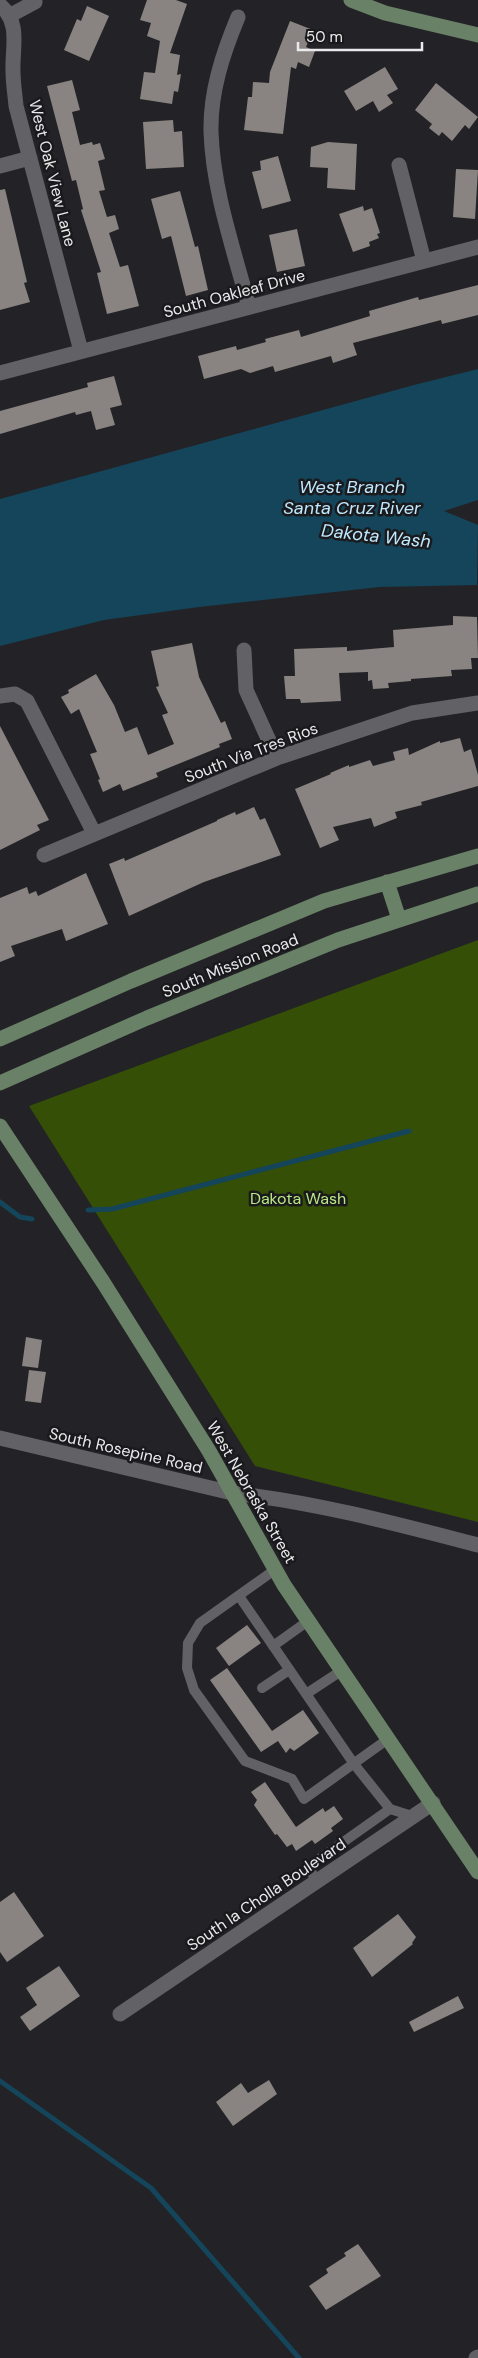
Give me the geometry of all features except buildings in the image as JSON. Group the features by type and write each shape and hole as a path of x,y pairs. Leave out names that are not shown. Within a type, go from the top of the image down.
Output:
{"main road":[{"path":"351,0 385,13 478,35"},
{"name":"South Mission Road","path":"0,1039 131,981 324,901 478,856"},
{"path":"387,882 399,919"},
{"name":"South Mission Road","path":"0,1083 174,1007 338,940 478,894"},
{"name":"West Nebraska Street","path":"0,1126 103,1282 209,1451 276,1570 340,1671 478,1872"}],"street":[{"path":"5,10 35,2"},
{"name":"West Oak View Lane","path":"5,10 14,31 14,89 30,158 81,352"},
{"path":"238,17 224,51 215,92 211,130 218,186 249,307"},
{"path":"0,166 30,158"},
{"path":"399,166 424,261"},
{"name":"South Oakleaf Drive","path":"0,373 478,247"},
{"path":"244,650 246,690 277,758"},
{"path":"0,696 15,694 27,700 94,833"},
{"name":"South Via Tres Rios","path":"44,855 277,758 412,713 478,703"},
{"name":"South Rosepine Road","path":"0,1438 232,1492 262,1496 396,1524 478,1545"},
{"name":"South la Cholla Boulevard","path":"120,2014 432,1803"}],"lane":[{"path":"276,1570 200,1623 188,1643 187,1668 194,1690 244,1761 292,1779 304,1799 388,1740"},
{"path":"239,1596 354,1764 390,1809 412,1816"},
{"path":"273,1646 308,1621"},
{"path":"262,1688 289,1670"},
{"path":"306,1694 340,1671"},
{"path":"317,1881 308,1867 390,1809"}],"green space":[{"name":"Dakota Wash","path":"478,940 478,1522 255,1466 29,1106"}],"water":[{"name":"West Branch Santa Cruz River","path":"478,369 478,500 444,511 478,525 477,585 379,587 199,607 104,620 0,646 0,499"}],"waterway":[{"path":"88,1210 112,1209 409,1131"},
{"path":"0,1202 20,1217 32,1219"},
{"path":"0,2081 151,2188 299,2358"}]}
